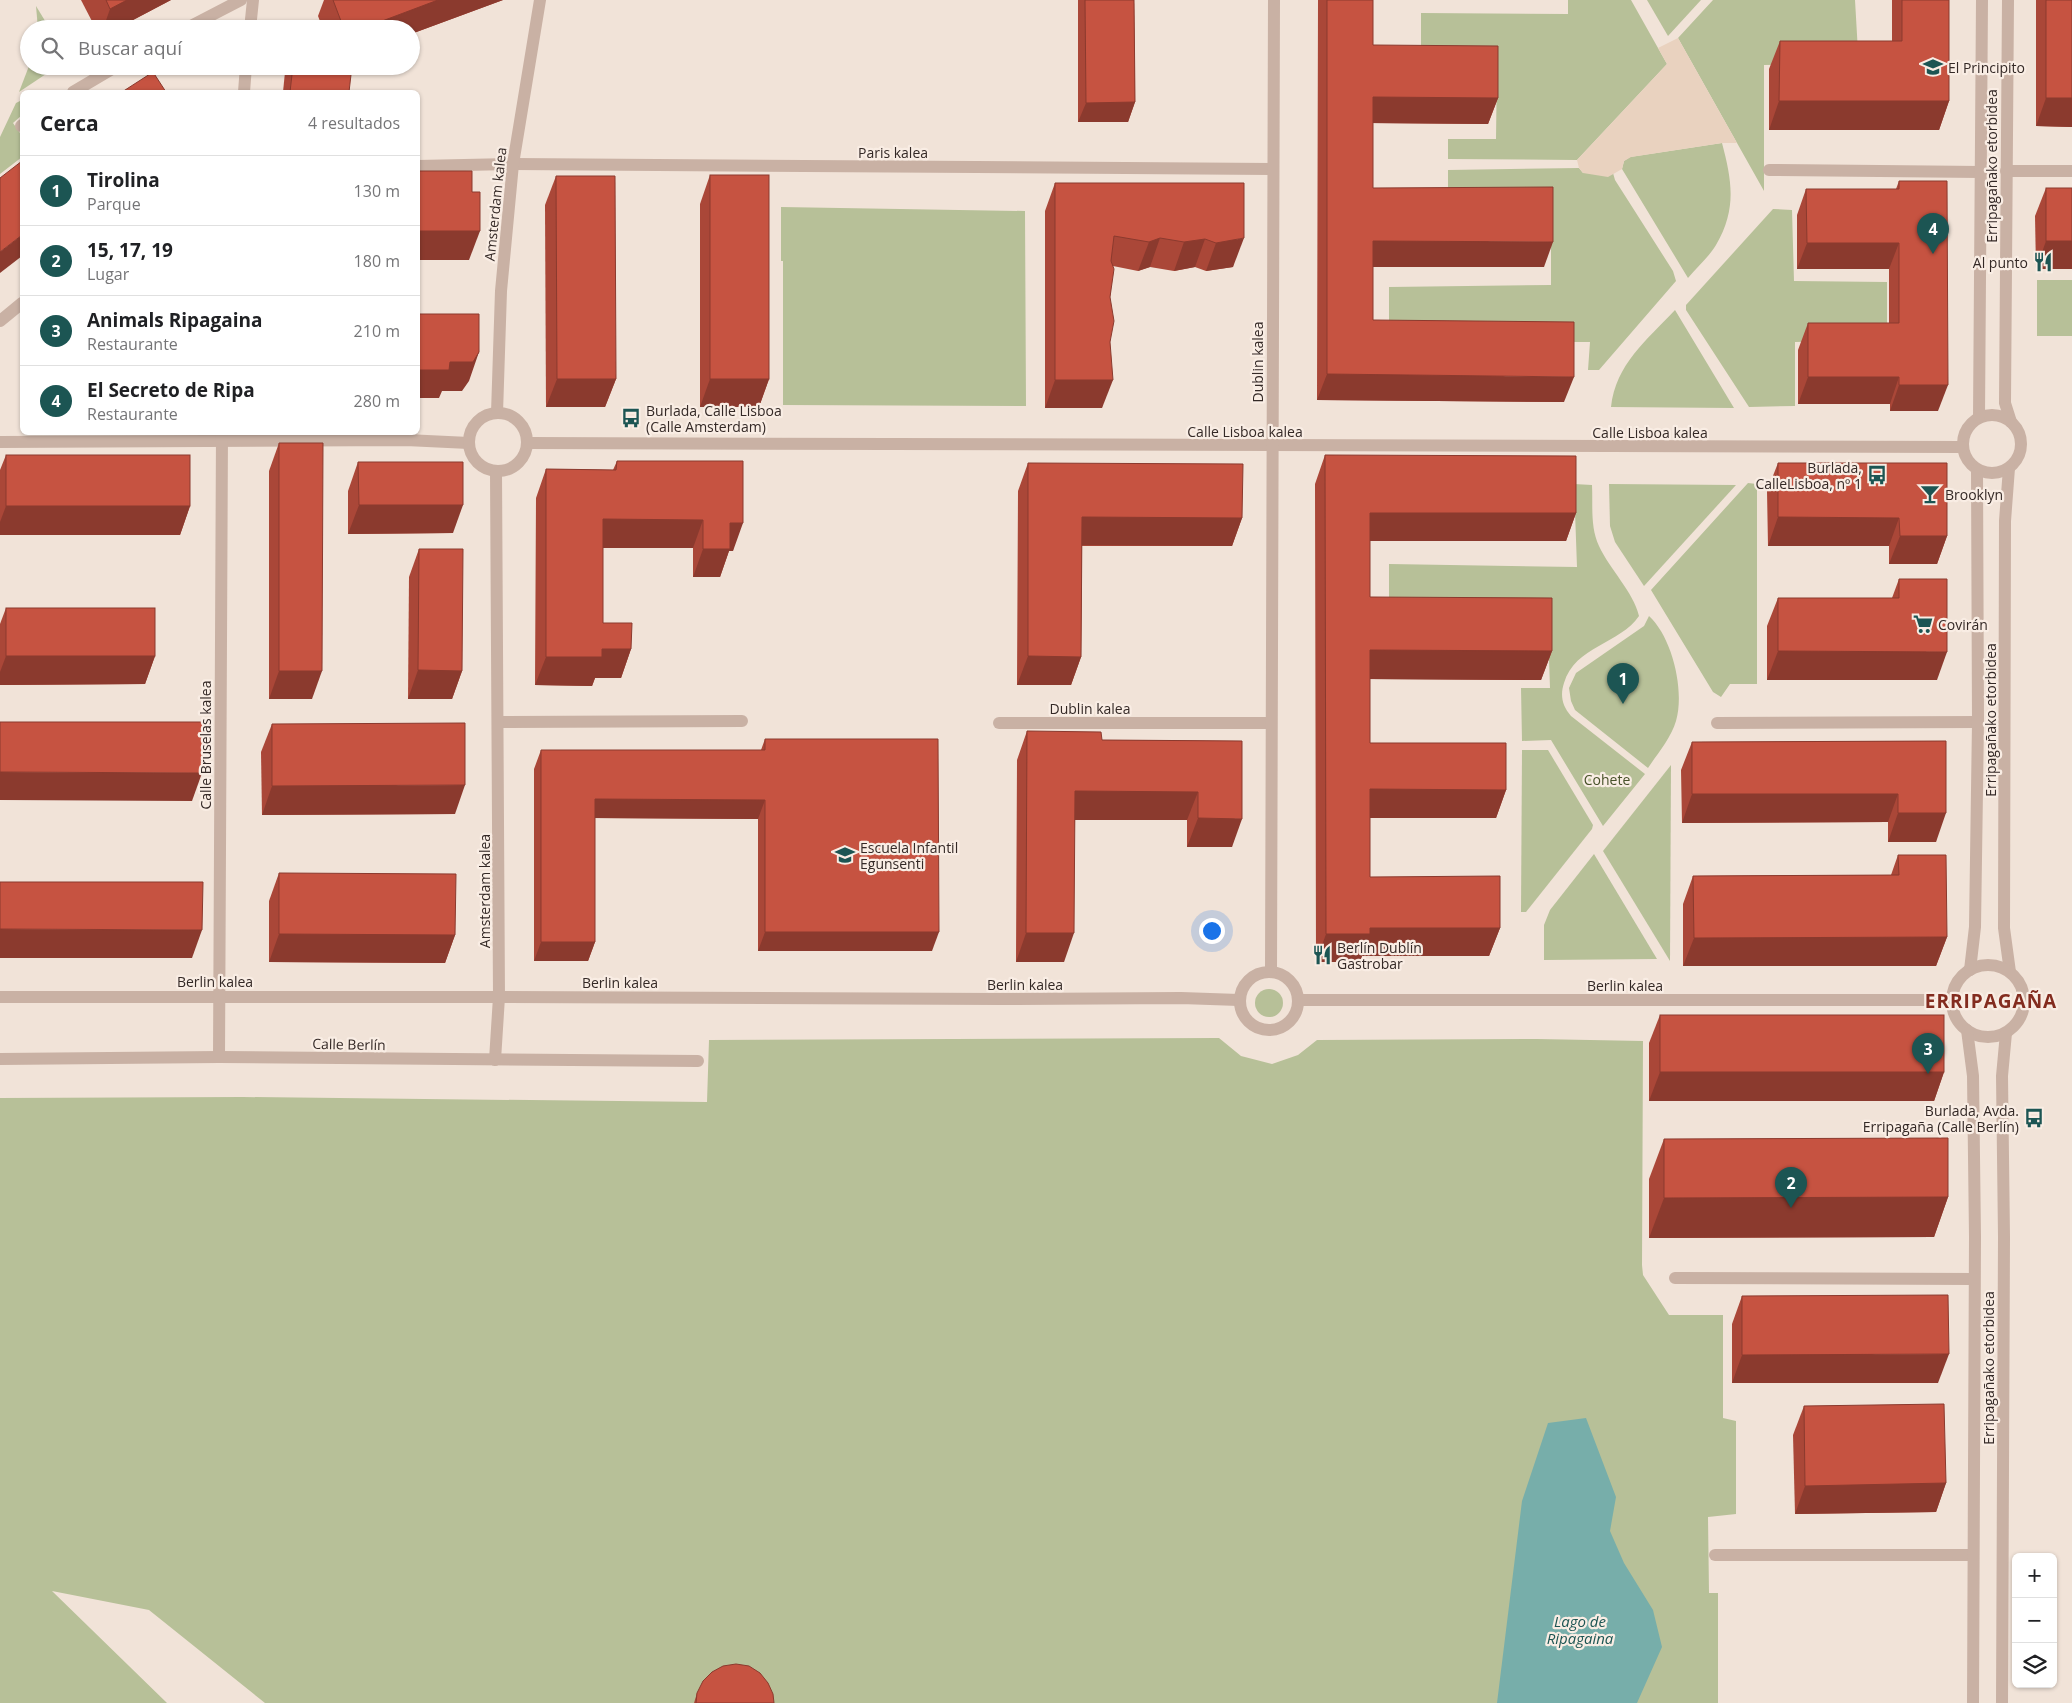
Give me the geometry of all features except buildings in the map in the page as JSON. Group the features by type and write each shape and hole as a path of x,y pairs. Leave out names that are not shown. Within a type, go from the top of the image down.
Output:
{"street":[{"path":"203,20 241,0"},
{"path":"251,20 253,0"},
{"name":"Amsterdam kalea","path":"497,413 502,290 513,164 540,0"},
{"name":"Dublin kalea","path":"1270,972 1274,0"},
{"name":"Erripagañako etorbidea","path":"1980,417 1982,0"},
{"name":"Erripagañako etorbidea","path":"2008,0 2005,403 2011,422"},
{"path":"76,90 102,75"},
{"path":"244,90 245,75"},
{"name":"Paris kalea","path":"420,166 513,164 1274,169"},
{"name":"Erripagañako etorbidea","path":"1769,170 1981,172"},
{"path":"2006,171 2072,171"},
{"path":"0,321 20,305"},
{"path":"497,413 509,414 519,421 526,431 528,443 526,455 518,465 508,471 496,472 486,469 477,463 471,454 469,443 471,432 477,422 486,415 497,413"},
{"path":"1996,415 2011,422 2017,428 2021,445 2020,454 2009,468 1993,474 1977,470 1964,456 1962,447 1966,429 1980,417 1996,415"},
{"path":"0,442 222,437 469,443"},
{"name":"Calle Bruselas kalea","path":"219,1057 221,996 222,437"},
{"name":"Calle Lisboa kalea","path":"528,443 1962,447"},
{"name":"Erripagañako etorbidea","path":"2009,468 2005,521 2004,928 2010,972"},
{"name":"Erripagañako etorbidea","path":"1970,970 1975,927 1978,722 1977,470"},
{"name":"Amsterdam kalea","path":"495,1060 500,996 496,472"},
{"path":"498,722 742,721"},
{"name":"Erripagañako etorbidea","path":"1717,723 1978,722"},
{"name":"Dublin kalea","path":"999,723 1271,724"},
{"path":"1983,965 1997,966 2010,972 2021,986 2024,1003 2019,1020 2006,1032 1993,1037 1979,1036 1967,1030 1956,1017 1952,1000 1955,988 1961,978 1970,970 1983,965"},
{"path":"1270,972 1284,976 1294,986 1298,1000 1295,1015 1284,1027 1269,1031 1254,1027 1243,1015 1239,1000 1242,989 1249,979 1259,973 1270,972"},
{"name":"Berlin kalea","path":"0,996 500,996 1000,1000 1181,998 1239,1000"},
{"name":"Berlin kalea","path":"1298,1000 1952,1000"},
{"name":"Erripagañako etorbidea","path":"1967,1030 1973,1076 1973,1703"},
{"name":"Erripagañako etorbidea","path":"2002,1703 2004,1246 2002,1076 2006,1032"},
{"name":"Calle Berlín","path":"0,1059 219,1057 698,1061"},
{"name":"Erripagañako etorbidea","path":"1675,1278 1974,1279"},
{"path":"1715,1555 1973,1556"}],"green space":[{"path":"1568,0 1631,0 1667,64 1577,160 1448,159 1448,139 1496,139 1497,60 1421,59 1421,13 1568,14"},
{"path":"1647,0 1701,0 1668,36"},
{"path":"1713,0 1855,0 1858,52 1881,64 1764,65 1764,191 1678,38"},
{"path":"36,6 45,20 37,20"},
{"path":"26,75 44,75 20,90 19,92"},
{"path":"20,101 20,117 13,123 20,133 20,159 0,174 0,137 16,103"},
{"path":"1722,143 1731,195 1727,219 1716,245 1688,278 1622,169 1624,161 1630,157"},
{"path":"1579,168 1583,173 1613,173 1615,180 1673,271 1676,281 1599,370 1588,370 1590,342 1389,342 1389,287 1551,285 1551,200 1448,201 1448,170"},
{"path":"781,207 1025,211 1026,406 783,405"},
{"path":"1773,209 1792,210 1794,281 1887,282 1887,340 1795,342 1795,406 1749,407 1686,310 1686,305"},
{"path":"2037,280 2072,280 2072,336 2037,336"},
{"path":"1675,310 1734,408 1611,407 1619,378 1626,366 1643,343"},
{"path":"1748,483 1757,484 1757,684 1730,684 1721,697 1713,692 1651,590"},
{"name":"Cohete","path":"1574,484 1592,485 1593,524 1596,539 1604,555 1627,589 1639,616 1621,633 1578,661 1570,671 1563,687 1562,696 1564,704 1571,716 1645,774 1603,826 1551,740 1522,741 1521,688 1550,688 1547,599 1389,598 1389,564 1577,567"},
{"path":"1609,484 1736,485 1644,586 1615,542 1610,526"},
{"path":"1649,616 1657,625 1670,650 1679,694 1674,727 1648,768 1575,710 1569,688 1576,673 1644,626"},
{"path":"1522,750 1548,750 1593,825 1592,829 1526,912 1521,912"},
{"path":"1671,765 1670,961 1603,851"},
{"path":"1594,854 1657,959 1544,960 1544,925 1550,910"},
{"path":"1269,989 1279,993 1283,1003 1279,1013 1269,1017 1259,1013 1255,1003 1259,993"},
{"path":"1219,1038 1241,1056 1272,1064 1298,1055 1317,1040 1537,1039 1643,1041 1643,1275 1669,1315 1723,1315 1723,1418 1736,1421 1736,1514 1708,1517 1709,1593 1718,1593 1718,1703 265,1703 149,1610 52,1591 167,1703 0,1703 0,1098 243,1097 707,1102 709,1040"}],"shaded area":[{"path":"1678,38 1737,143 1722,143 1631,157 1624,161 1622,169 1608,177 1583,173 1579,168 1577,160 1667,64 1658,48"}],"water":[{"name":"Lago de Ripagaina","path":"1586,1418 1616,1497 1610,1531 1624,1563 1653,1610 1662,1647 1637,1703 1497,1703 1522,1501 1548,1423"}],"place":[{"name":"El Principito","path":"1933,67"},
{"name":"El Secreto de Ripa","path":"1933,254"},
{"name":"Al punto","path":"2043,262"},
{"name":"Burlada, Calle Lisboa (Calle Amsterdam)","path":"631,418"},
{"name":"Burlada, CalleLisboa, nº 1","path":"1877,475"},
{"name":"Brooklyn","path":"1930,494"},
{"name":"Covirán","path":"1923,624"},
{"name":"Tirolina","path":"1623,704"},
{"name":"Escuela Infantil Egunsenti","path":"845,855"},
{"name":"Berlín Dublín Gastrobar","path":"1322,955"},
{"name":"Animals Ripagaina","path":"1928,1074"},
{"name":"Burlada, Avda. Erripagaña (Calle Berlín)","path":"2034,1118"},
{"name":"15, 17, 19","path":"1791,1208"}],"district":[{"name":"ERRIPAGAÑA","path":"1991,1001"}]}
